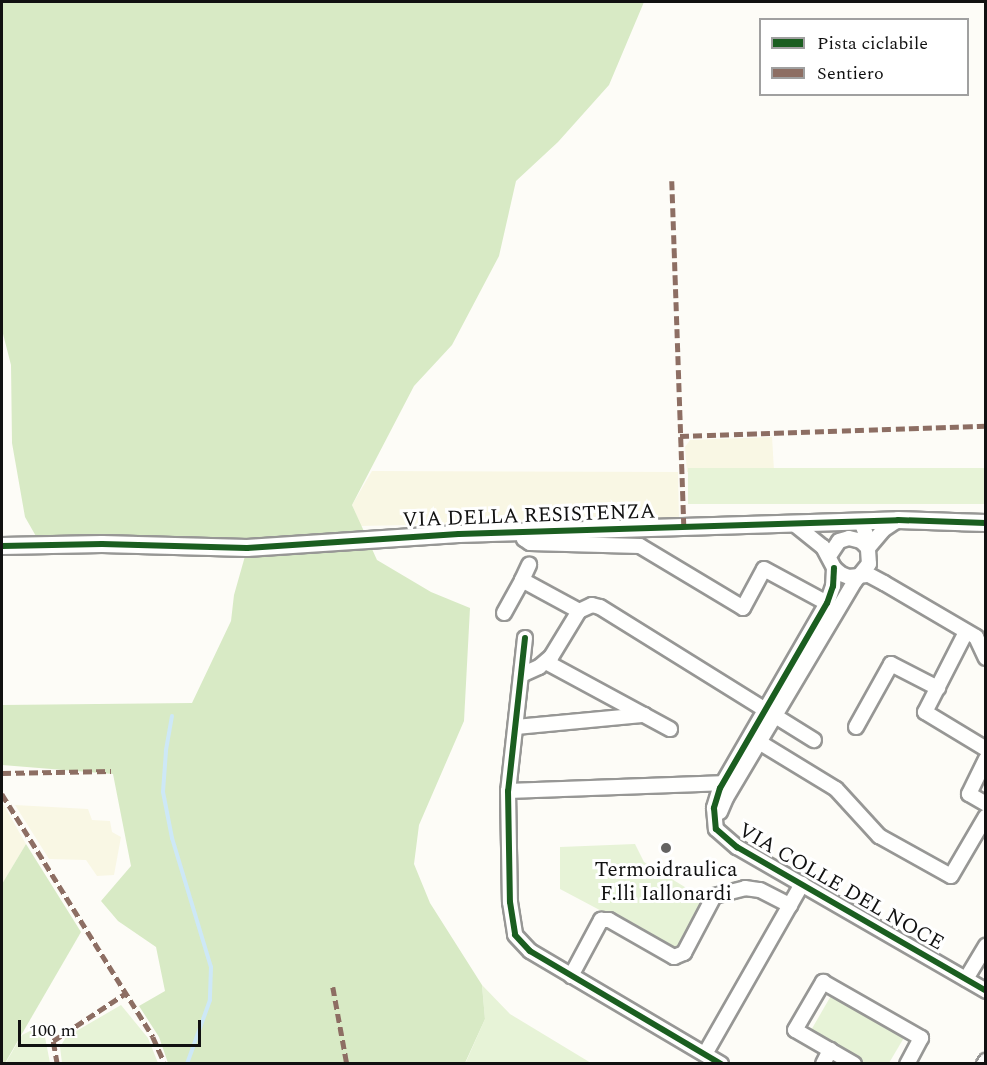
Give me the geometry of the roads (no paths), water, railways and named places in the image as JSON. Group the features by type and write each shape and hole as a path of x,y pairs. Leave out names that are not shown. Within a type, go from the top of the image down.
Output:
{"street":[{"name":"VIA DELLA RESISTENZA","path":"2,546 102,544 247,548 524,532 898,520 986,523"},
{"name":"VIA COLLE DEL NOCE","path":"729,783 759,742 770,712 860,575 866,570 869,554 883,530 898,520"},
{"path":"861,521 866,530 874,571 884,583"},
{"name":"VIA COLLE DEL NOCE","path":"839,522 831,543 833,586 827,603 770,712 714,808 713,820 716,829 724,837 986,991"},
{"path":"793,523 816,539 844,576 869,575 884,583 976,637 986,658"},
{"path":"524,532 524,539 530,543 640,546 743,608 764,569 827,603"},
{"path":"832,560 839,541 849,538 861,541 869,554"},
{"path":"504,613 529,566"},
{"path":"522,580 579,611"},
{"path":"522,675 546,662 579,611 586,606 600,607 814,740"},
{"path":"966,632 926,712 986,749"},
{"path":"525,638 508,791 510,902 515,935 530,951 721,1064"},
{"path":"546,662 670,729"},
{"path":"856,727 891,664 938,688"},
{"path":"516,727 644,715"},
{"path":"759,742 836,789 879,836 951,876 986,816"},
{"path":"986,759 969,794 986,804"},
{"path":"508,791 729,783"},
{"path":"705,1054 802,884"},
{"path":"571,976 601,920 609,920 674,957 684,953 714,896 745,888 760,890 790,905"},
{"path":"966,980 984,951"},
{"path":"854,1064 795,1030 823,982 921,1038 907,1064"},
{"path":"823,1064 830,1050"}],"waterway":[{"path":"172,716 166,751 163,792 172,838 211,967 210,1000 187,1064"}],"place":[{"name":"Termoidraulica F.lli Iallonardi","path":"666,848"}]}
